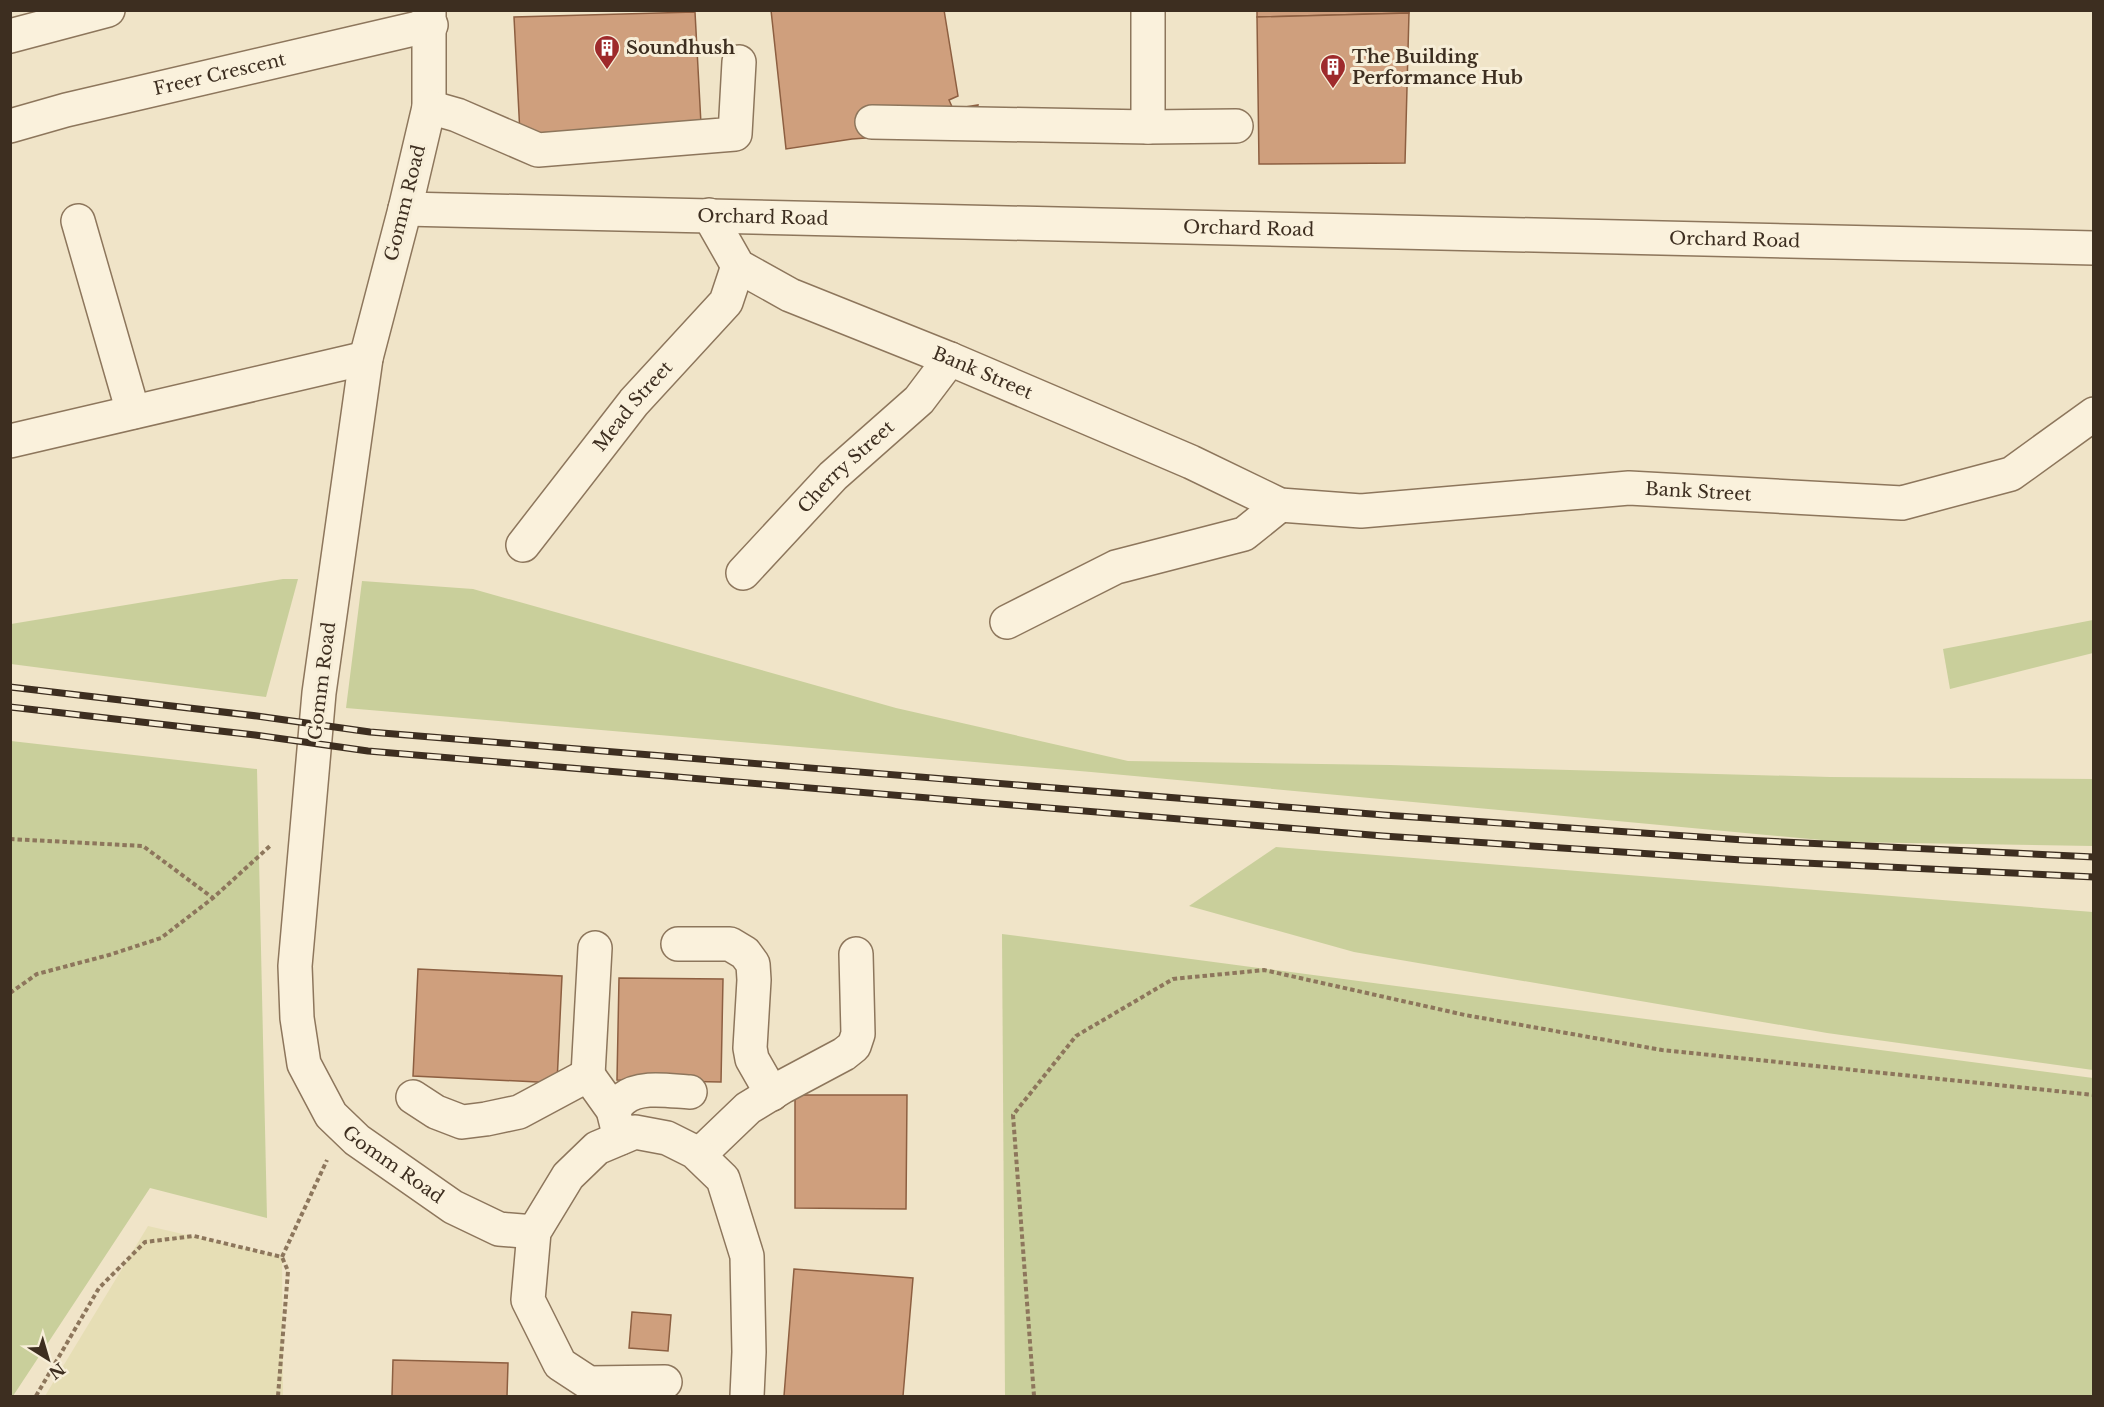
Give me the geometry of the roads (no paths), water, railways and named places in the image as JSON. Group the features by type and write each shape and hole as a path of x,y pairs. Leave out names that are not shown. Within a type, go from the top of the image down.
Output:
{"street":[{"path":"10,36 108,10"},
{"path":"1148,10 1148,127"},
{"name":"Gomm Road","path":"430,18 429,107 366,358 319,693 295,966 297,1018 304,1064 331,1115 357,1140 453,1207 499,1228 534,1232"},
{"name":"Freer Crescent","path":"10,126 430,18"},
{"path":"429,107 457,115 537,150 735,134 739,62"},
{"path":"872,122 1148,127 1236,126"},
{"name":"Orchard Road","path":"405,209 2094,248"},
{"path":"709,215 738,266"},
{"path":"78,221 134,412"},
{"name":"Bank Street","path":"738,266 790,295 950,359 1191,462 1280,504 1361,511 1629,488 1902,503 2011,474 2094,414"},
{"name":"Mead Street","path":"523,545 634,402 726,302 738,266"},
{"path":"10,441 366,358"},
{"name":"Cherry Street","path":"742,573 833,476 919,400 950,359"},
{"path":"1007,622 1116,567 1244,534 1280,504"},
{"path":"678,944 730,944 745,953 753,964 750,1048 752,1059 772,1094"},
{"path":"595,948 588,1075 617,1124 635,1132 667,1138 699,1155 723,1179 747,1256 749,1352 747,1396"},
{"path":"699,1155 748,1108 823,1067 854,1046 858,1034 856,954"},
{"path":"413,1096 436,1112 462,1122 519,1112 588,1075"},
{"path":"665,1382 566,1382 560,1364 528,1300 534,1232 568,1176 597,1148 617,1124 623,1099 635,1093 659,1090 690,1092"}],"railway":[{"path":"10,687 257,716 370,732 1384,815 1744,840 2094,857"},
{"path":"10,707 255,735 368,751 1383,836 1742,860 2094,877"}],"place":[{"name":"Soundhush","path":"607,71"},
{"name":"The Building Performance Hub","path":"1333,90"}]}
